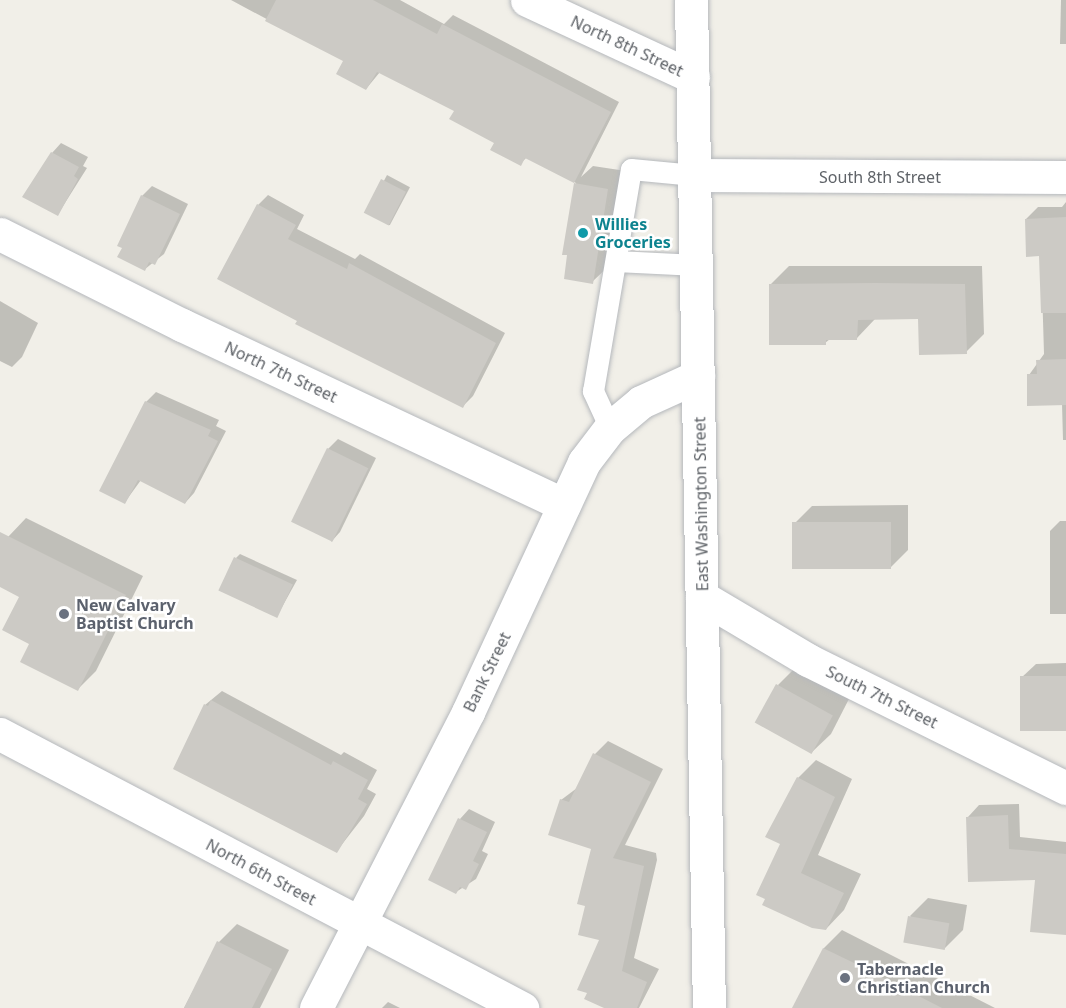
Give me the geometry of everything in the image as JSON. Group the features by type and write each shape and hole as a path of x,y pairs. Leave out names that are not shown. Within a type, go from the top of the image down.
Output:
{"street":[{"name":"North 8th Street","path":"528,0 693,77"},
{"name":"East Washington Street","path":"691,0 709,1008"},
{"name":"South 8th Street","path":"694,175 1066,177"},
{"name":"North 7th Street","path":"0,234 183,325 564,505"},
{"name":"Bank Street","path":"316,1008 468,712 584,462 610,428 641,402 698,376"},
{"name":"South 7th Street","path":"702,597 808,660 1066,788"},
{"name":"North 6th Street","path":"0,734 522,1008"}],"lane":[{"path":"610,428 593,391 631,169 694,175"},
{"path":"616,261 696,265"}],"building":[{"path":"276,0 373,0 437,34 442,24 611,112 574,183 525,158 521,166 490,150 494,143 449,119 454,111 377,72 366,90 336,74 343,61 265,21"},
{"path":"51,152 79,167 74,176 78,179 58,216 22,197"},
{"path":"381,179 406,192 389,226 364,213"},
{"name":"Willies Groceries","path":"574,183 608,189 593,284 564,279 567,255 562,255"},
{"path":"141,195 180,214 155,265 149,262 145,271 117,257 122,248 117,246"},
{"path":"257,204 296,225 288,239 347,269 349,263 496,343 463,408 295,324 297,321 217,279"},
{"path":"1066,217 1066,313 1041,313 1039,256 1026,257 1025,219"},
{"path":"769,284 965,284 967,354 919,355 918,319 858,320 857,340 826,340 826,345 769,345"},
{"path":"1066,359 1066,405 1027,406 1027,374 1037,374 1036,360"},
{"path":"145,401 211,430 208,436 218,441 185,504 138,480 125,504 99,491"},
{"path":"327,448 368,468 332,542 291,522"},
{"path":"792,522 891,522 891,569 792,569"},
{"name":"New Calvary Baptist Church","path":"0,532 126,595 78,691 20,662 29,644 2,630 19,597 0,587"},
{"path":"234,557 293,584 277,618 218,591"},
{"path":"1020,676 1066,676 1066,731 1020,731"},
{"path":"776,684 833,716 812,754 755,722"},
{"path":"211,700 331,765 333,761 368,780 358,799 367,804 337,853 173,769 204,704 208,706"},
{"path":"593,753 651,782 613,858 644,866 622,971 647,982 637,1008 604,1008 584,999 587,993 577,990 599,940 578,935 585,906 577,904 591,849 548,835 560,799 569,802"},
{"path":"797,777 835,797 801,873 844,893 826,930 812,928 762,905 765,899 756,895 780,844 765,837"},
{"path":"1008,815 1009,849 1066,854 1066,935 1030,932 1035,880 968,882 966,817"},
{"path":"458,818 487,832 473,861 479,864 466,890 460,887 456,894 428,880"},
{"path":"908,916 949,923 945,950 903,943"},
{"path":"217,941 272,969 252,1008 184,1008"},
{"name":"Tabernacle Christian Church","path":"823,948 852,962 942,1008 792,1008"}],"place":[{"name":"Willies Groceries","path":"583,233"},
{"name":"New Calvary Baptist Church","path":"64,614"},
{"name":"Tabernacle Christian Church","path":"845,978"}]}
